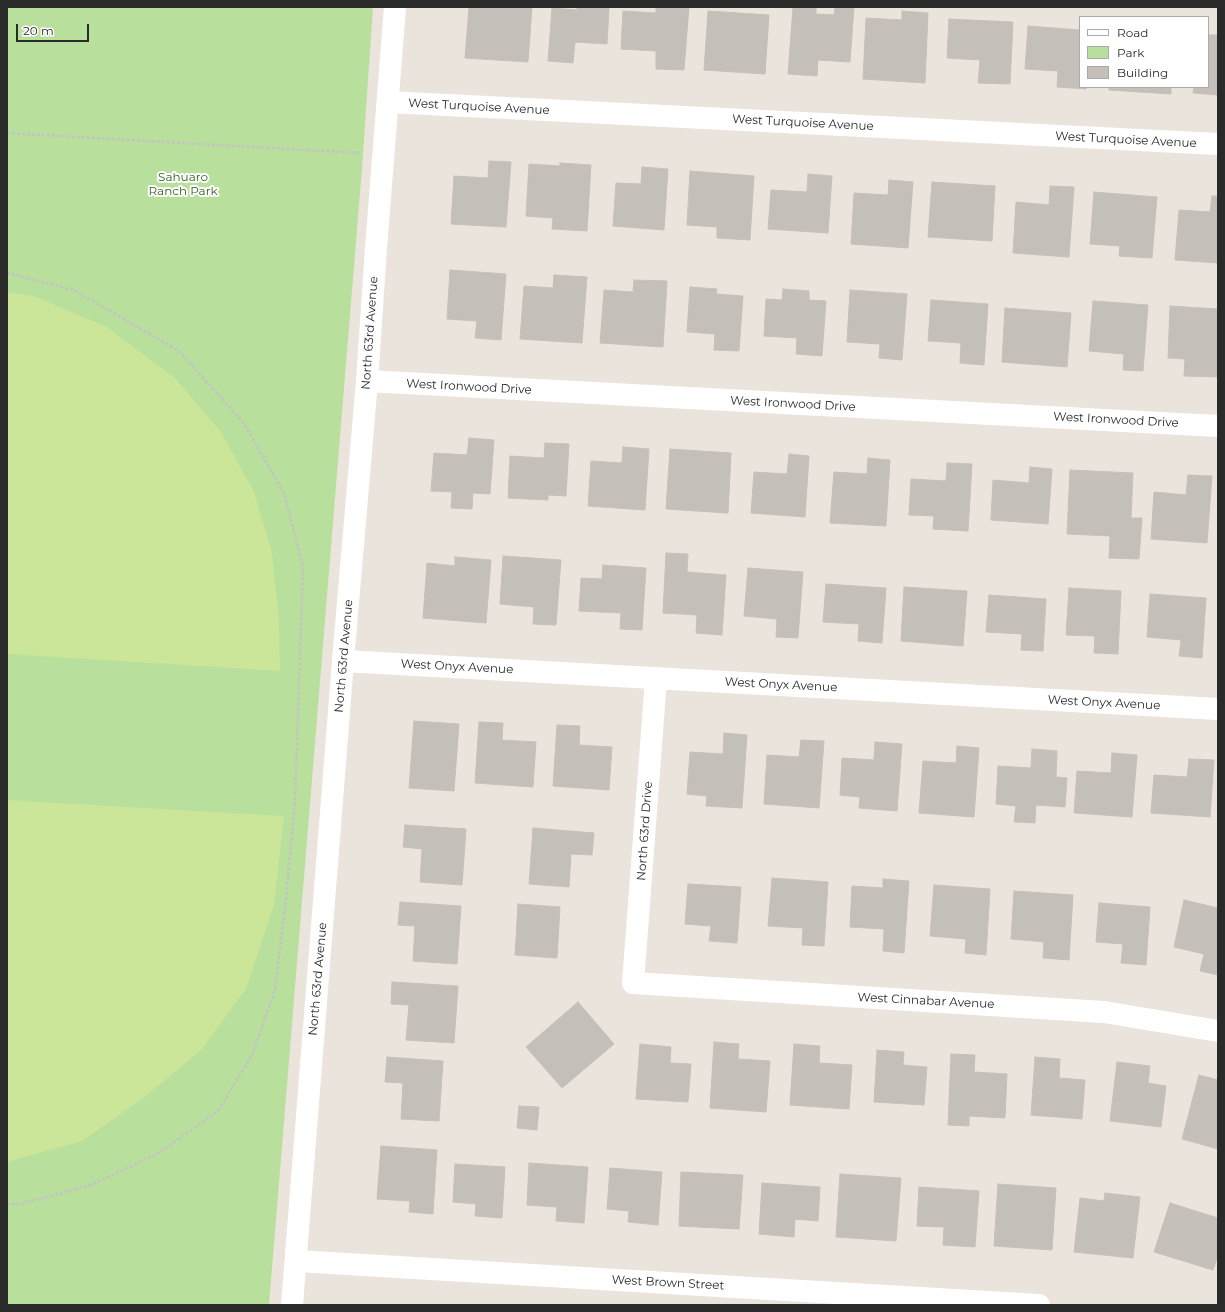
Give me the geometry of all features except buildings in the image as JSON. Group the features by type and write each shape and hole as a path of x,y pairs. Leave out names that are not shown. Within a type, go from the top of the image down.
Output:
{"street":[{"name":"North 63rd Avenue","path":"292,1305 367,382 395,7"},
{"name":"West Turquoise Avenue","path":"388,102 1218,144"},
{"name":"West Ironwood Drive","path":"367,382 1218,426"},
{"name":"West Onyx Avenue","path":"344,661 1218,709"},
{"name":"North 63rd Drive","path":"633,983 656,679"},
{"name":"West Cinnabar Avenue","path":"633,983 1104,1012 1218,1031"},
{"name":"West Brown Street","path":"296,1261 1039,1305"}],"path":[{"path":"7,133 384,154"},
{"path":"7,273 74,290 179,351 242,422 284,493 303,566 295,801 285,906 276,990 252,1055 218,1112 157,1154 91,1185 20,1204 7,1204"}],"green space":[{"name":"Sahuaro Ranch Park","path":"7,7 373,7 362,168 269,1305 7,1305"},
{"path":"7,292 36,297 107,327 176,379 221,432 254,492 272,552 279,621 280,671 7,654"},
{"path":"7,800 284,816 274,905 246,989 201,1050 145,1097 82,1141 7,1162"}]}
